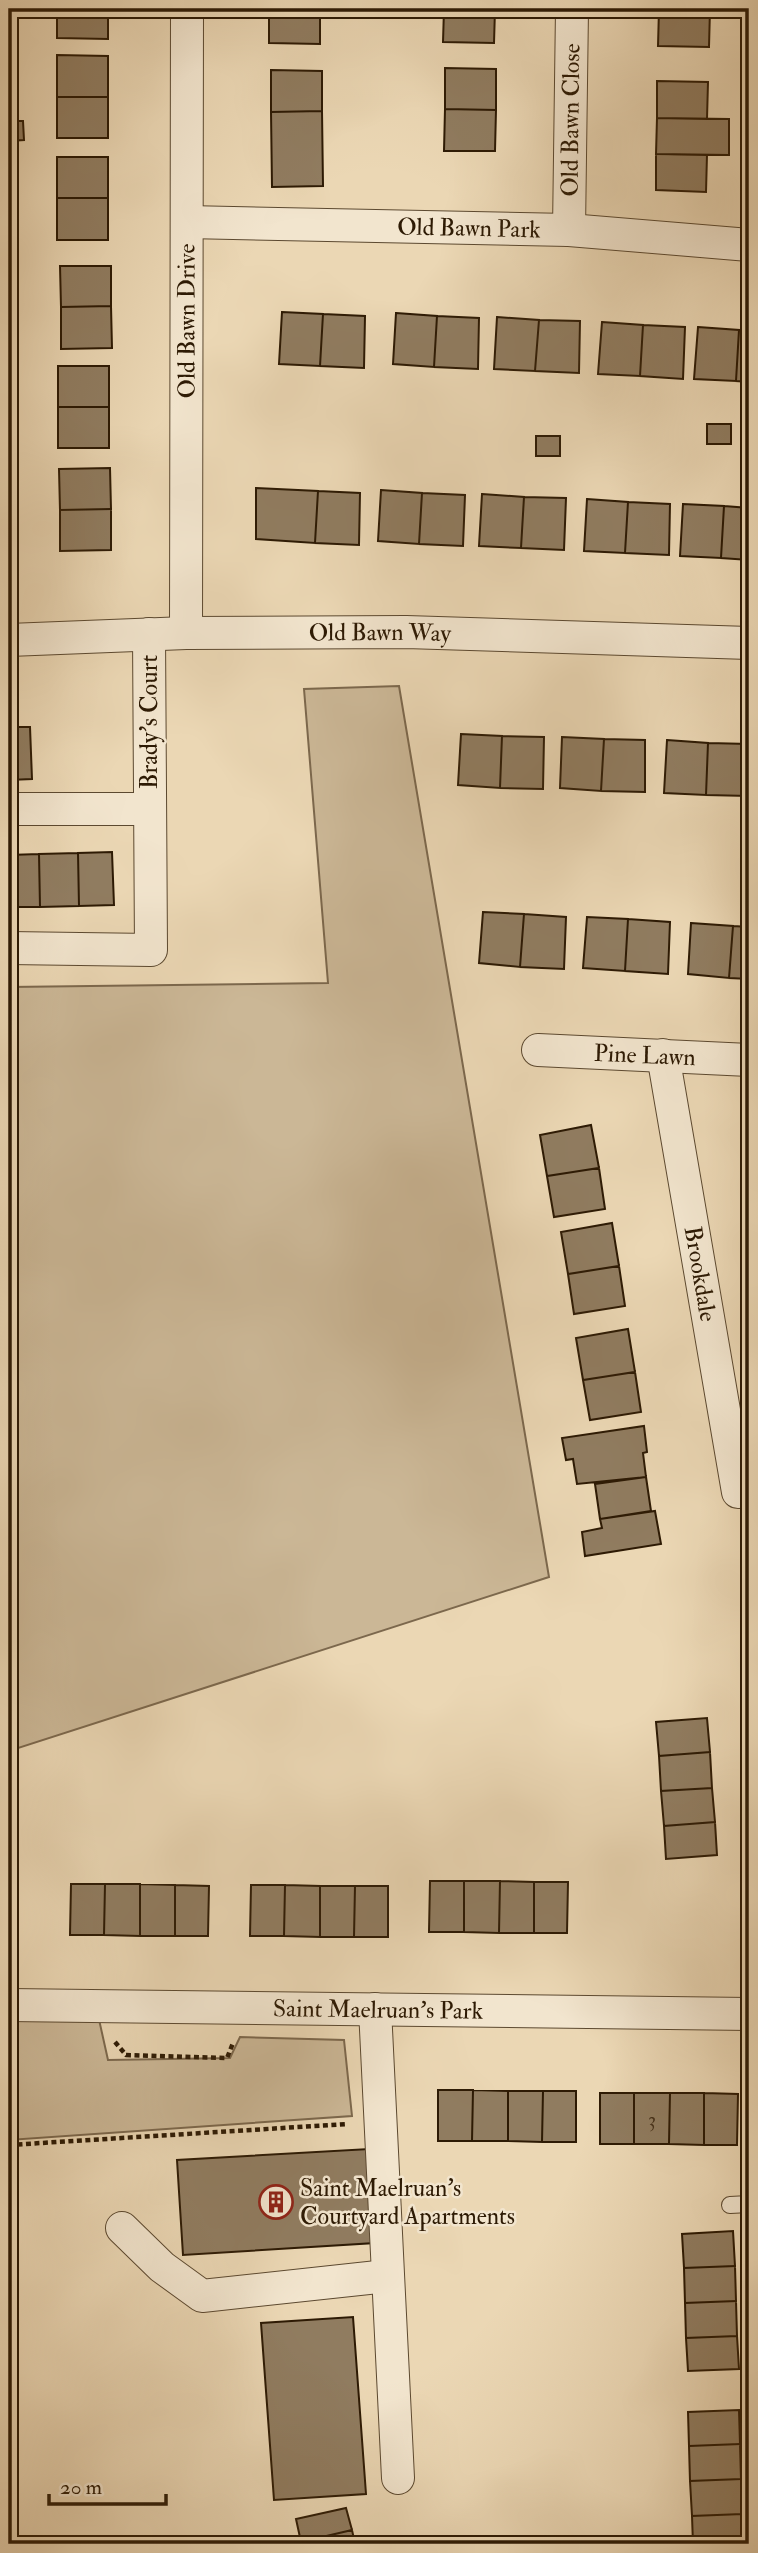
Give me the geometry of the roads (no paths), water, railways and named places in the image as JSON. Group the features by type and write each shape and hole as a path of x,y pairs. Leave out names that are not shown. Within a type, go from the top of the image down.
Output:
{"street":[{"name":"Old Bawn Drive","path":"186,633 187,9"},
{"name":"Old Bawn Close","path":"569,230 572,9"},
{"name":"Old Bawn Park","path":"187,222 569,230 749,245"},
{"name":"Old Bawn Way","path":"9,640 186,633 406,632 749,643"},
{"name":"Brady's Court","path":"9,948 151,950 149,634"},
{"name":"Brady's Court","path":"9,809 149,809"},
{"name":"Pine Lawn","path":"538,1050 749,1060"},
{"name":"Brookdale","path":"663,1055 738,1492"},
{"name":"Saint Maelruan's Park","path":"9,2005 749,2014"},
{"path":"375,2009 398,2478"},
{"path":"122,2228 162,2267 202,2297 387,2276"}],"lane":[{"path":"730,2206 749,2204"}],"place":[{"name":"Saint Maelruan's Courtyard Apartments","path":"276,2202"}]}
